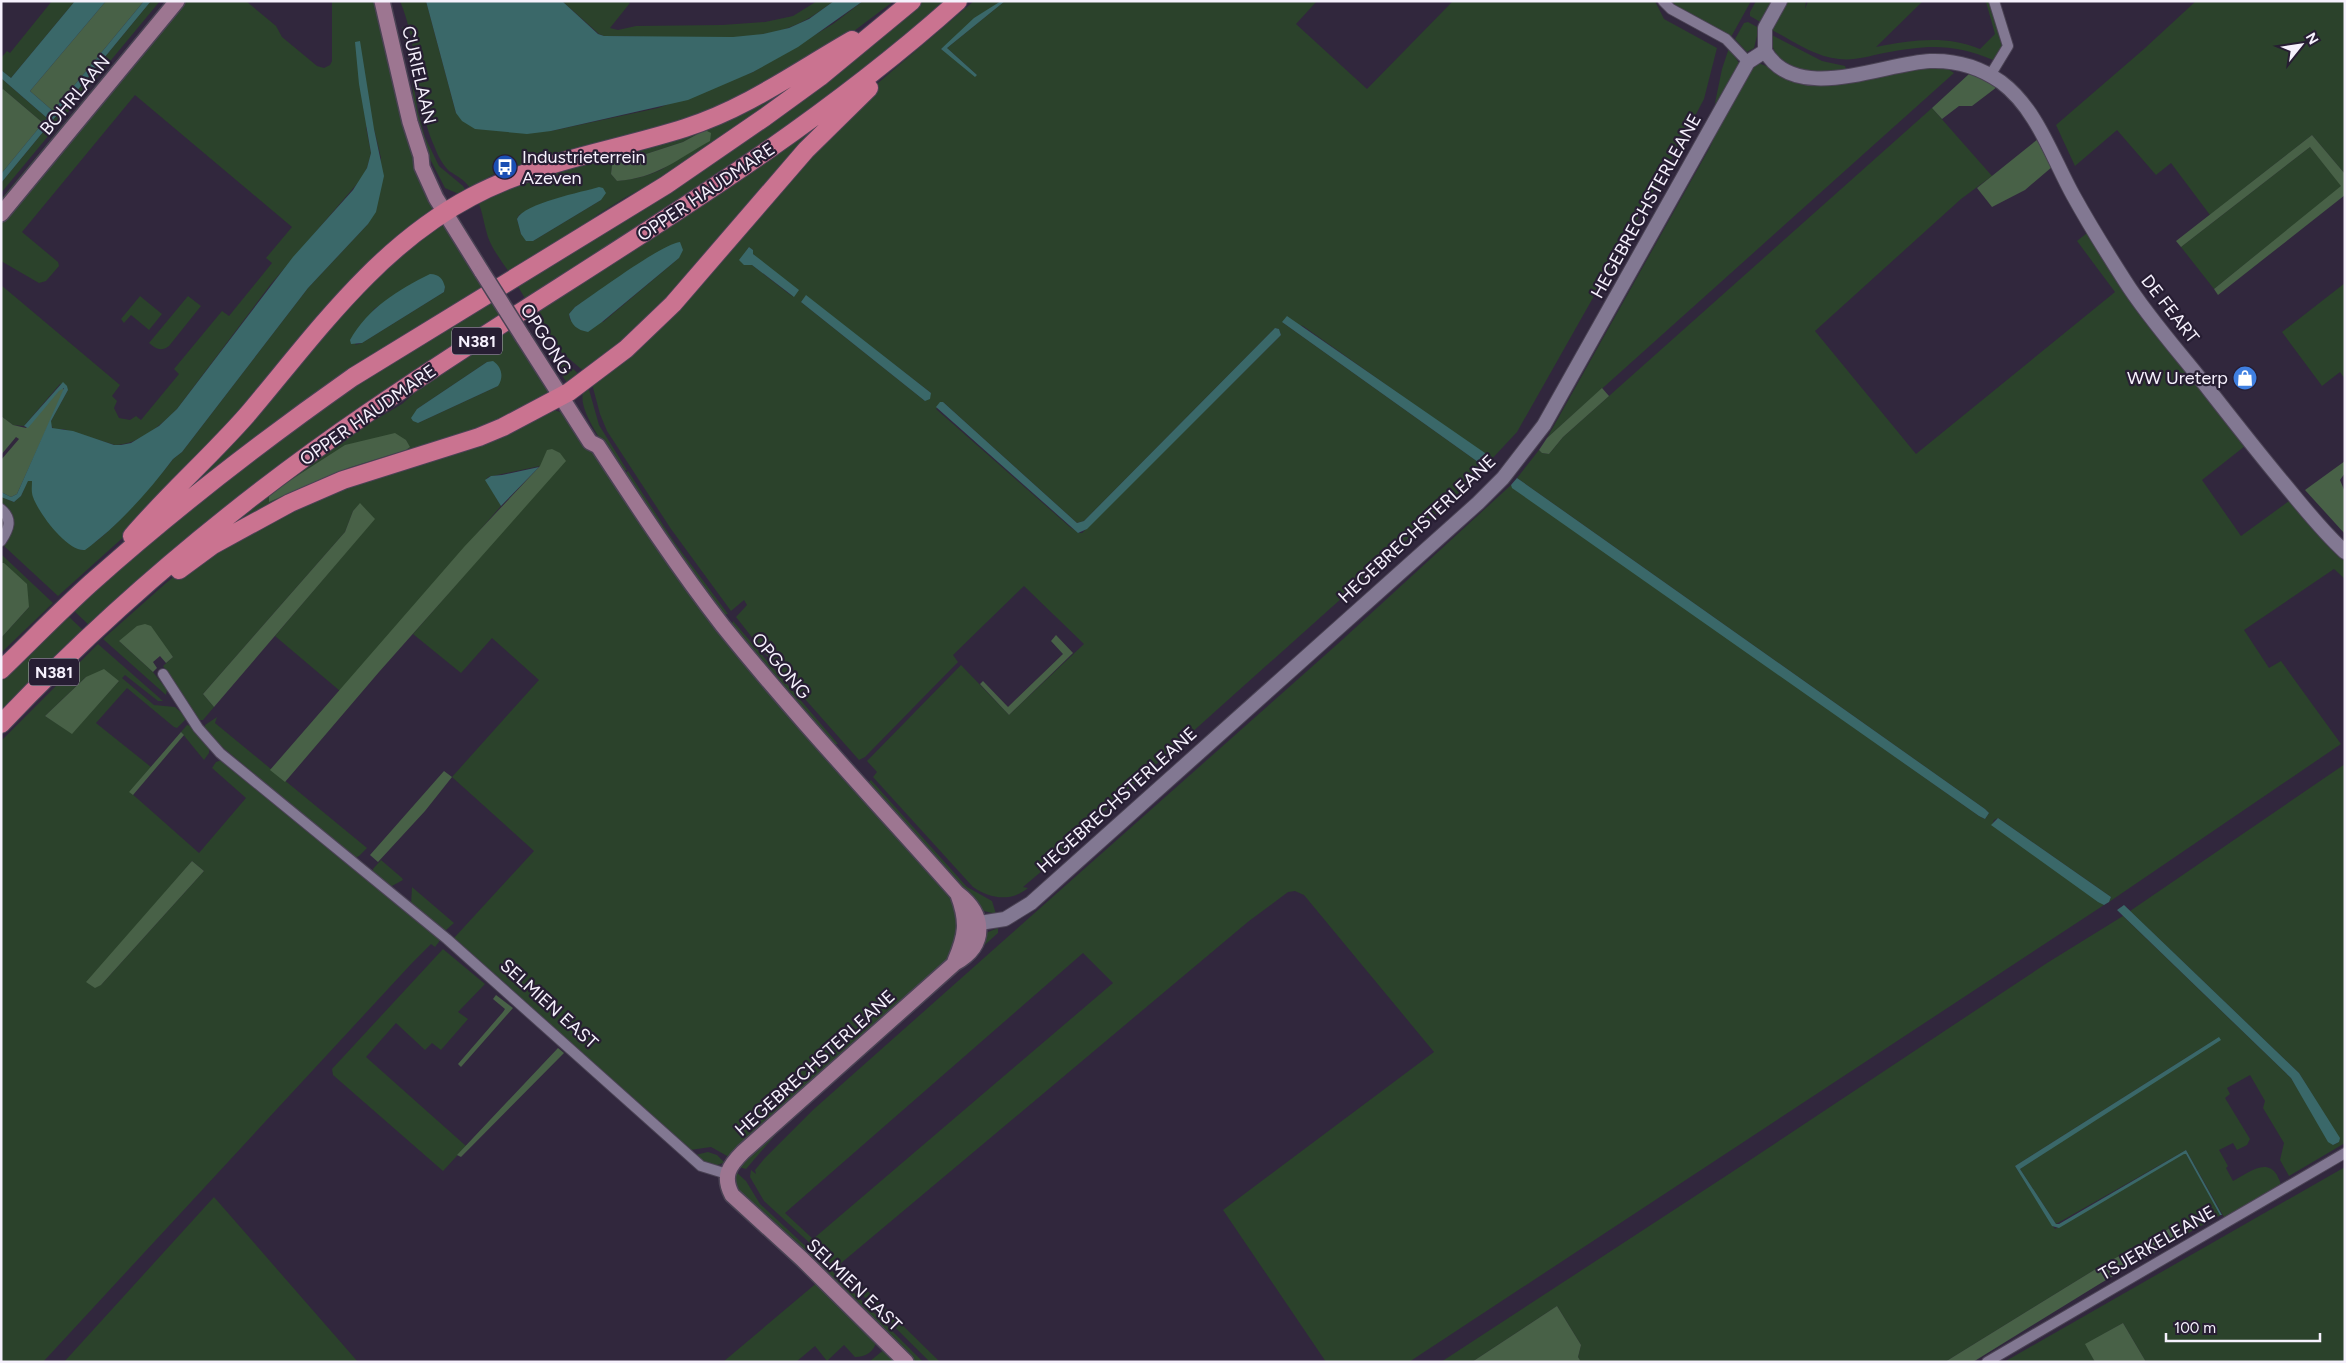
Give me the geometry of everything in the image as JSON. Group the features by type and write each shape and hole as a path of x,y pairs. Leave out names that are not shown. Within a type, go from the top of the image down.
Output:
{"highway":[{"path":"836,56 893,17 912,1"},
{"name":"OPPER HAUDMARE","path":"1,724 107,620 189,547 324,444 386,400 744,168 864,86 902,49 958,1"},
{"name":"OPPER HAUDMARE","path":"1,670 91,584 238,460 353,377 666,185 766,117 836,56"},
{"name":"N381","path":"91,584 138,528 198,469 247,415 352,289 379,264 449,210 526,172 686,128 727,112 836,56"},
{"name":"N381","path":"107,620 213,545 290,502 343,480 479,437 503,427 564,395 646,332 673,304 864,86"}],"main road":[{"name":"BOHRLAAN","path":"1,214 177,1"},
{"name":"CURIELAAN","path":"382,1 410,122 421,156 422,167 486,270"},
{"name":"OPGONG","path":"486,270 564,395 590,442 598,446 670,554 728,632 794,710 957,893 972,906 972,924"},
{"name":"HEGEBRECHSTERLEANE","path":"727,1174 731,1163 743,1152 954,962 968,954 974,947 977,939 972,924"},
{"name":"SELMIEN EAST","path":"727,1174 728,1187 732,1195 802,1259 906,1362"}],"street":[{"path":"1663,1 1671,9 1726,39 1748,62"},
{"path":"1765,51 1765,28 1780,1"},
{"path":"1991,74 2008,46 1994,1"},
{"name":"HEGEBRECHSTERLEANE","path":"972,924 1005,919 1031,903 1472,508 1503,478 1539,432 1568,384 1748,62 1765,51"},
{"name":"DE FEART","path":"1765,51 1768,56 1782,67 1812,78 1832,79 1932,61 1964,65 1991,74 2015,93 2031,114 2074,196 2126,283 2248,440 2327,536 2345,552"},
{"path":"1,509 8,516 9,525 1,541"},
{"name":"SELMIEN EAST","path":"163,674 198,728 235,766 447,939 701,1166 727,1174"},
{"name":"TSJERKELEANE","path":"1987,1362 2345,1153"}],"shaded area":[{"path":"52,1 75,1 11,78 1,70 1,58 7,51 10,53"},
{"path":"75,1 106,1 30,91 53,111 144,1 151,1 1,183 1,174 47,118 1,78 1,70 11,78"},
{"path":"106,1 144,1 53,111 30,91"},
{"path":"151,1 160,1 1,193 1,183"},
{"path":"166,1 171,1 1,206 1,199"},
{"path":"185,1 246,1 276,26 282,37 317,66 324,68 330,65 332,61 332,1 378,1 433,207 432,212 147,516 58,596 4,546 3,544 13,528 14,518 8,509 1,505 1,497 14,502 21,496 28,480 32,481 37,504 55,529 81,550 90,546 115,525 173,459 182,452 308,288 368,224 381,158 374,129 366,127 371,153 362,178 271,284 177,409 149,433 132,442 115,445 63,429 54,430 51,421 68,390 60,384 24,426 13,425 1,416 1,285 120,385 112,396 117,401 114,408 119,418 130,420 136,416 141,420 179,374 174,369 222,311 229,316 272,263 266,258 292,227 135,95 22,232 58,262 59,266 46,281 39,283 1,261 1,223"},
{"path":"400,1 426,1 456,113 551,131 658,108 753,72 833,24 863,1 894,1 830,49 725,109 510,168 492,175 470,188 445,166 428,130 423,112 411,37"},
{"path":"426,1 562,1 598,34 604,36 733,37 763,34 789,28 809,19 834,1 863,1 798,47 753,72 688,100 551,131 527,134 475,129 462,121 456,113"},
{"path":"562,1 627,1 630,3 610,28 618,30 636,26 722,25 765,22 793,16 817,1 834,1 806,20 788,28 746,36 698,38 604,36 599,34"},
{"path":"922,1 948,1 906,38 764,147 527,302 516,283 895,24"},
{"path":"974,1 1001,1 941,49 977,75 947,48 1005,1 1317,1 1296,24 1367,89 1453,1 1655,1 1664,19 1717,48 1704,99 1684,137 1517,432 1489,462 1489,458 1477,449 1303,326 1282,322 1485,467 1477,477 1103,812 1056,859 1023,887 1028,888 1008,897 986,894 973,887 873,777 877,772 867,761 961,665 1009,715 1084,644 1024,586 953,655 958,662 865,757 859,760 766,655 736,617 747,605 744,600 731,611 671,529 607,431 592,384 645,344 864,95","holes":["749,247 753,250 753,254 793,297 752,265 740,260","806,296 931,393 925,401 801,302","1275,328 1279,329 1281,335 1082,533 1070,527 936,409 943,402 1077,523 1084,521"]},
{"path":"1001,1 1005,1 947,48 977,75 975,77 941,49 974,18"},
{"path":"1668,1 1751,1 1731,37"},
{"path":"1756,1 1774,1 1762,23 1750,16"},
{"path":"1785,1 1806,1 1805,9 1808,1 1923,1 1876,47 1903,42 1941,40 1980,49 1995,34 1986,2 1990,1 2002,48 1993,60 1979,54 1940,47 1914,48 1862,58 1830,58 1804,48 1772,30 1771,27"},
{"path":"2196,1 2345,1 2345,174 2312,135 2210,215 2171,163 2156,175 2117,130 2075,166 2056,125"},
{"path":"1748,22 1759,28 1754,48 1747,52 1735,39 1744,23"},
{"path":"402,27 404,27 418,112 425,137 439,166 463,186 466,191 461,195 445,188 427,153 414,114 412,76"},
{"path":"1770,34 1822,61 1845,66 1846,69 1820,72 1793,66 1776,54 1772,46"},
{"path":"360,41 374,129 384,176 376,212 368,224 308,288 182,452 173,459 132,508 85,550 70,545 54,530 36,504 33,497 32,481 28,481 21,496 14,502 1,497 1,492 11,497 17,494 64,388 59,391 28,428 24,426 63,382 68,390 51,421 52,428 73,431 114,445 131,443 159,426 177,409 293,257 353,190 367,168 371,153 359,84 355,42"},
{"path":"1729,48 1739,63 1717,105 1715,103 1722,69"},
{"path":"834,58 669,175 626,197 597,215 581,230 509,272 495,252 487,236 477,199 603,154","holes":["705,130 677,159 657,172 617,181 611,174 612,165 683,142","601,200 533,241 521,234 517,219 519,215 543,203"]},
{"path":"1758,63 1818,85 1834,85 1924,66 1945,67 1954,73 1547,438 1710,147 1725,112 1752,67"},
{"path":"1969,74 1987,80 1997,87 1972,106 1959,106 1942,119 1932,108"},
{"path":"1,78 47,118 43,123 3,89 1,91"},
{"path":"3,89 43,123 1,174 1,91"},
{"path":"844,103 671,303 587,374 559,350 534,312","holes":["652,256 679,258 603,322 570,320 569,314 575,307"]},
{"path":"1932,108 1992,176 1961,199 1815,331 1916,454 2115,292 2077,241 2087,233 2245,446 2202,480 2241,536 2289,501 2345,562 2345,579 2334,569 2244,630 2269,668 2281,661 2341,744 2109,902 2111,897 1998,818 1994,820 1992,825 2104,905 1409,1362 1326,1362 1223,1210 1434,1052 1304,895 1295,891 1288,892 1249,921 840,1264 940,1362 930,1362 814,1247 764,1201 750,1177 751,1170 756,1174 755,1170 764,1159 814,1109 1342,640 1511,485 1985,819 1989,813 1985,809 1517,478 1539,450 1542,453 1549,454 1563,437","holes":["1083,953 1113,983 813,1239 785,1213"]},
{"path":"705,130 711,133 710,141 666,167 644,176 617,181 611,174 612,165 683,142"},
{"path":"2312,135 2345,174 2345,195 2218,295 2214,289 2341,186 2310,147 2181,247 2176,241"},
{"path":"2038,139 2052,167 2025,190 1992,207 1977,188"},
{"path":"2310,147 2342,186 2214,289 2181,247"},
{"path":"599,187 603,188 606,193 601,200 533,241 526,241 521,234 517,219 522,213 542,203"},
{"path":"442,222 483,287 147,528 354,291","holes":["421,279 445,287 444,292 362,343 355,345 374,309"]},
{"path":"680,242 683,250 679,258 602,322 588,332 581,330 573,324 569,314 575,307 658,251"},
{"path":"749,247 753,250 753,254 799,290 794,297 752,265 744,265 739,260"},
{"path":"430,274 442,279 445,287 444,292 362,343 351,344 350,340 357,329 375,309 395,293"},
{"path":"2345,283 2345,379 2340,372 2322,386 2282,332"},
{"path":"806,295 931,393 930,399 925,401 801,302"},
{"path":"140,296 162,314 149,330 131,315 124,323 121,319"},
{"path":"188,296 201,306 169,346 161,349 154,347 149,343"},
{"path":"491,299 503,318 91,627 72,609 190,507 306,418"},
{"path":"1287,316 1485,453 1489,458 1489,462 1485,467 1282,322"},
{"path":"509,328 552,393 544,402 211,542 241,513 355,428 375,420 402,404 435,375","holes":["487,362 498,386 418,423 417,409","406,440 409,447 406,450 348,468"]},
{"path":"1275,328 1279,329 1281,335 1087,529 1078,533 936,407 940,402 943,402 1077,523 1084,521"},
{"path":"536,331 550,349 581,376 568,383 565,380"},
{"path":"493,361 501,372 498,386 418,423 413,421 411,418 417,409 487,362"},
{"path":"588,386 599,425 627,470 624,471 615,457 613,458 590,422 583,401 583,392"},
{"path":"62,387 64,390 17,494 11,497 1,492 1,460 19,439 16,437 1,455 1,416 13,425 26,428"},
{"path":"1602,388 1609,396 1563,437 1549,454 1542,453 1539,450 1547,438"},
{"path":"550,409 564,413 604,466 603,468 612,481 952,897 961,925 951,955 946,962 729,1157 711,1147 690,1150 454,938 534,851 452,777 539,680 492,638 461,673 413,634 480,557 540,466 488,477 486,480 501,506 340,691 275,636 374,519 360,504 353,511 345,532 203,694 214,707 203,720 199,720 163,666 173,657 168,651 119,641 153,672 167,690 166,695 103,639 196,559 284,509"},
{"path":"395,433 406,440 410,447 406,450 348,468 269,502 269,494 345,445"},
{"path":"552,449 560,453 566,461 379,672 285,782 270,770 464,547 540,466 547,450"},
{"path":"2345,461 2345,473 2340,480 2345,492 2345,534 2305,490"},
{"path":"539,467 501,506 485,480 491,476"},
{"path":"628,471 675,543 728,614 722,615 623,475"},
{"path":"1517,478 1985,809 1989,813 1985,819 1512,488 1511,485"},
{"path":"360,503 375,519 214,707 203,694 345,532 353,511"},
{"path":"1,554 53,603 1,653 1,638 29,607 4,563 1,563"},
{"path":"1,563 4,563 27,584 29,607 1,638"},
{"path":"66,614 85,632 1,715 1,679"},
{"path":"733,621 838,744 833,745 731,627"},
{"path":"145,624 151,626 173,657 166,663 160,656 153,662 157,668 153,672 119,641 137,626"},
{"path":"1056,635 1073,653 1009,715 980,684 983,681 1008,707 1063,654 1051,641"},
{"path":"98,644 163,701 158,701 125,675 122,678 154,705 175,707 185,716 185,720 177,728 174,727 127,688 96,723 151,767 130,792 199,853 246,798 212,768 216,762 222,760 441,939 435,947 431,944 412,963 43,1362 1,1362 1,741","holes":["86,677 119,681 72,733 45,716","192,861 204,871 101,985 141,921"]},
{"path":"104,669 119,681 72,734 45,716 86,677"},
{"path":"217,717 215,723 367,848 355,858 220,745 205,728 205,725"},
{"path":"187,725 191,726 209,748 209,753 204,760 181,732"},
{"path":"181,732 184,735 133,795 129,792"},
{"path":"2345,764 2345,1143 2289,1176 2280,1160 2284,1143 2263,1108 2265,1101 2250,1075 2227,1088 2230,1094 2225,1098 2250,1139 2247,1145 2237,1150 2233,1143 2219,1150 2228,1166 2226,1168 2233,1181 2250,1171 2267,1167 2277,1175 2280,1186 2225,1219 2186,1150 2056,1224 2020,1169 2219,1037 2015,1166 2055,1229 2183,1154 2186,1154 2221,1215 2183,1236 2176,1225 2099,1267 1945,1362 1581,1362 1578,1357 1581,1345 1557,1306 1472,1362 1441,1362 2047,963 2123,916 2291,1078 2333,1145 2339,1142 2339,1138 2299,1073 2130,911"},
{"path":"444,771 452,777 425,811 378,862 370,855"},
{"path":"871,780 967,887 992,901 996,914 984,911 968,895 867,784"},
{"path":"1998,818 2111,897 2109,902 2104,905 2098,902 1991,825"},
{"path":"381,860 403,880 390,887 373,873 373,869"},
{"path":"192,861 204,871 101,985 95,988 86,982"},
{"path":"412,887 454,923 443,931 411,905"},
{"path":"2124,905 2299,1073 2340,1138 2339,1142 2333,1145 2328,1142 2291,1078 2117,910"},
{"path":"998,928 998,933 783,1126 746,1169 739,1167 740,1162 988,932"},
{"path":"443,949 485,984 458,1012 468,1019 441,1050 432,1043 425,1050 396,1023 366,1057 466,1146 443,1171 333,1075 332,1069"},
{"path":"496,995 513,1008 461,1067 458,1064 505,1009 493,999"},
{"path":"2219,1037 2221,1040 2020,1169 2056,1224 2059,1224 2186,1150 2222,1215 2220,1215 2186,1154 2184,1154 2059,1228 2052,1226 2015,1166"},
{"path":"558,1048 564,1053 461,1157 457,1155"},
{"path":"708,1152 717,1155 724,1162 712,1165 695,1155"},
{"path":"2345,1167 2345,1362 2146,1362 2123,1323 2086,1344 2095,1362 2004,1362"},
{"path":"735,1171 746,1181 760,1204 829,1268 923,1362 912,1362 739,1193 734,1183"},
{"path":"214,1197 358,1362 64,1362"},
{"path":"2176,1225 2183,1236 2101,1283 1973,1362 1945,1362 2099,1267"},
{"path":"819,1281 877,1340 874,1348 869,1353 855,1357 844,1345 827,1361 815,1346 796,1362 723,1362"},
{"path":"1557,1306 1581,1345 1578,1357 1581,1362 1472,1362"},
{"path":"2123,1323 2146,1362 2095,1362 2085,1344"},
{"path":"886,1348 900,1362 869,1362"}],"place":[{"name":"Industrieterrein Azeven","path":"505,167"},
{"name":"WW Ureterp","path":"2245,378"}]}
